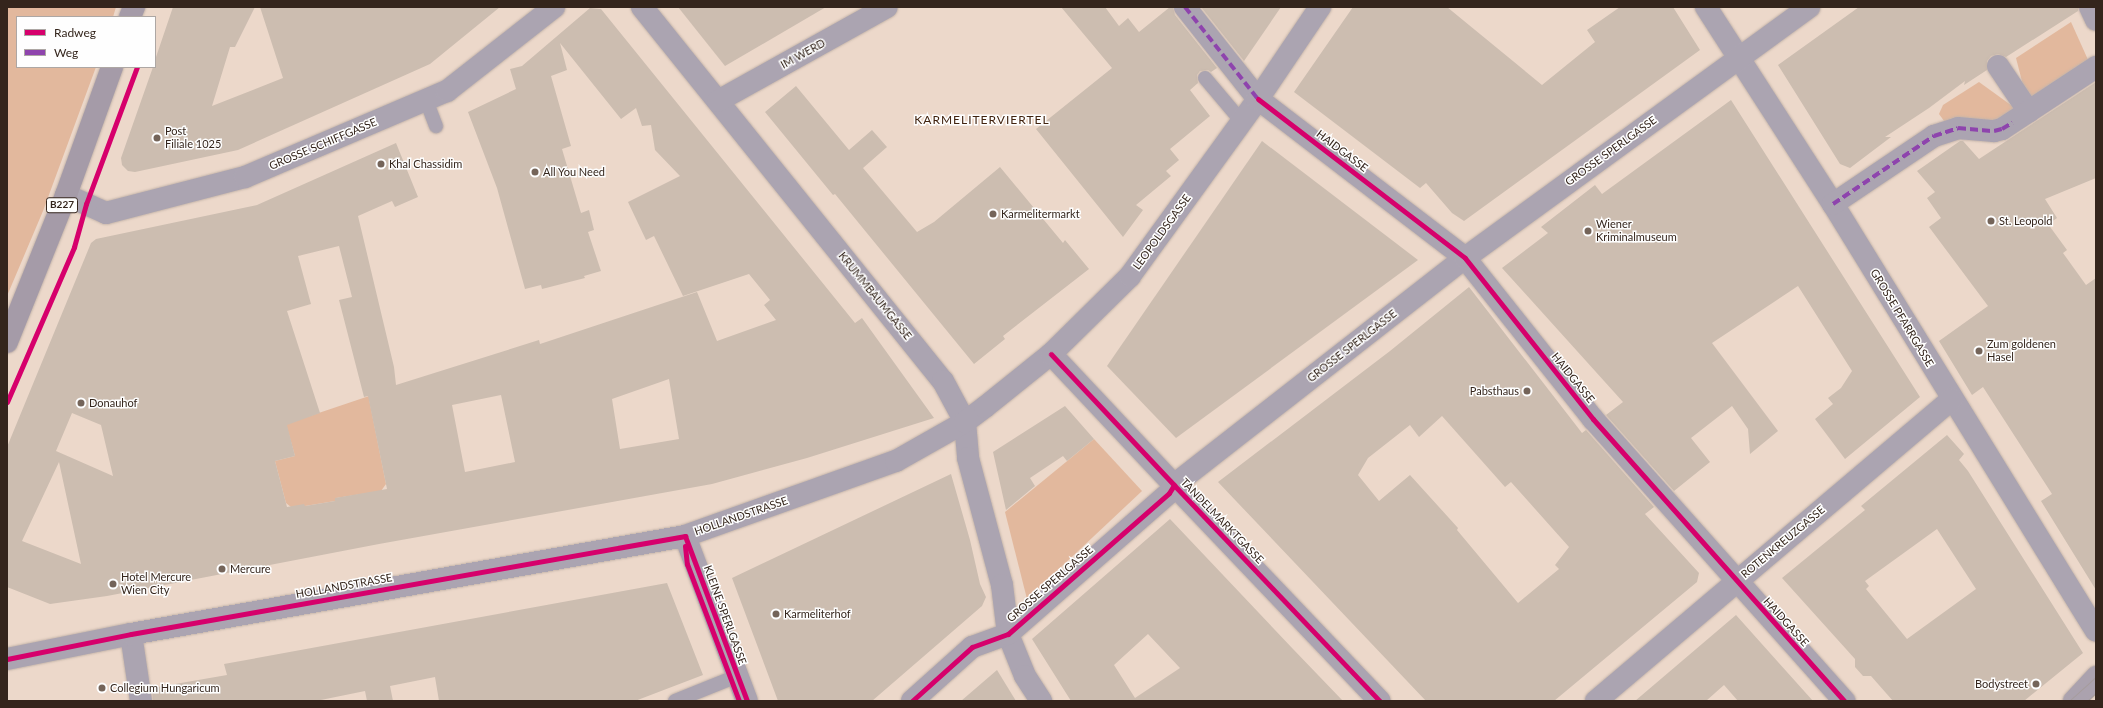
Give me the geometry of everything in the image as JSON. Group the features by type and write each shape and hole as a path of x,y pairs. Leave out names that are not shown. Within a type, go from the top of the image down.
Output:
{"main road":[{"name":"B227","path":"7,342 66,195 112,68"},
{"path":"2074,701 2096,677"}],"street":[{"name":"GROSSE SCHIFFGASSE","path":"66,195 106,213 245,177 447,91 554,7"},
{"name":"KRUMMBAUMGASSE","path":"642,7 943,381 965,422 968,458 1002,585 1008,634 1025,676 1040,701"},
{"name":"IM WERD","path":"718,101 887,7"},
{"name":"HAIDGASSE","path":"1185,7 1258,99 1465,258 1594,419 1736,582 1844,701"},
{"name":"LEOPOLDSGASSE","path":"965,422 1052,354 1130,276 1242,122 1320,7"},
{"name":"GROSSE PFARRGASSE","path":"1706,7 1833,204 2096,631"},
{"name":"GROSSE SPERLGASSE","path":"912,701 972,648 1008,634 1169,493 1174,485 1465,258 1809,7"},
{"path":"2090,7 2096,20"},
{"path":"1998,66 2021,117"},
{"path":"1833,204 1934,136 1958,128 1994,131 2002,129 2096,67"},
{"name":"TANDELMARKTGASSE","path":"1052,354 1174,485 1380,701"},
{"name":"ROTENKREUZGASSE","path":"1596,701 1952,399"},
{"name":"HOLLANDSTRASSE","path":"7,659 131,634 684,536 896,461 965,422"},
{"name":"KLEINE SPERLGASSE","path":"684,536 747,701"},
{"path":"131,634 141,701"}],"lane":[{"path":"1205,78 1242,122"},
{"path":"426,100 436,126"},
{"name":"KLEINE SPERLGASSE","path":"675,701 738,676"},
{"path":"2079,701 2096,686"}],"shaded area":[{"path":"7,7 116,7 113,16 16,16 16,68 96,68 43,211 7,296"},
{"path":"2071,22 2089,62 2034,99 2025,93 2016,58"},
{"path":"1979,82 2015,108 2002,121 1947,125 1939,114 1943,105"},
{"path":"381,392 369,399 386,484 381,491 336,498 335,501 305,506 291,507 286,503 275,461 295,456 286,424"},
{"path":"1094,439 1142,491 1027,599 1005,512"}],"building":[{"path":"173,7 255,7 235,47 230,47 212,106 283,78 260,7 500,7 430,64 238,150 135,172 128,171 122,165 121,158 153,68 156,68 156,57"},
{"path":"678,7 826,7 725,66"},
{"path":"1061,7 1105,7 1119,26 1128,18 1139,32 1170,7 1173,7 1175,15 1217,68 1211,72 1208,70 1200,71 1197,75 1198,83 1190,90 1210,116 1170,149 1179,160 1166,171 1171,176 1136,205 1143,210 1123,237 1036,129 1112,68"},
{"path":"1201,7 1281,7 1244,61"},
{"path":"1353,7 1447,7 1542,85 1595,42 1587,30 1620,7 1673,7 1700,50 1464,221 1452,213 1426,183 1420,188 1294,92"},
{"path":"1859,7 2078,7 2078,11 2006,57 1998,54 1991,56 1987,61 1987,70 1964,85 1965,81 1929,108 1885,137 1891,137 1850,168 1840,164 1778,65"},
{"path":"590,8 601,9 855,323 862,318 934,418 807,458 712,484 379,544 107,596 50,604 7,587 7,447 91,243 96,239 257,205 396,143 418,197 395,207 392,201 358,216 394,367 396,385 539,340 540,344 697,292 717,341 776,320 764,305 770,300 749,274 683,296 654,236 646,240 628,202 680,176 655,150 651,125 642,126 636,108 621,119 560,43 567,70 551,76 571,146 562,149 581,213 589,210 594,230 588,232 601,271 584,276 585,278 542,289 541,285 525,289 497,188 468,112 516,89 510,69 522,66","holes":["339,246 352,297 339,300 364,397 368,396 387,489 335,498 335,501 305,506 304,504 287,507 275,461 295,456 287,425 320,413 287,311 311,304 298,256","669,379 679,439 620,449 612,399","501,395 515,462 465,472 452,405","72,413 101,425 113,476 56,451","59,462 81,564 22,541"]},
{"path":"2096,82 2096,178 2045,199 2057,218 2048,224 2067,250 2063,253 2086,285 2096,278 2096,590 2041,501 2052,494 1983,387 1972,395 1939,341 1988,306 1929,227 1941,218 1927,198 1935,192 1917,171 1960,141 1963,141 1979,159"},
{"path":"796,86 849,150 872,130 887,147 863,168 917,232 934,222 1000,167 1063,243 1065,240 1089,269 1003,336 1005,339 974,364 835,194 833,195 765,112"},
{"path":"1731,100 1920,397 1845,459 1815,419 1833,404 1828,398 1841,388 1852,371 1798,286 1712,343 1778,431 1750,454 1748,429 1732,406 1691,438 1710,462 1674,491 1606,415 1623,402 1502,268 1548,233 1541,227 1595,185 1602,194"},
{"path":"1262,141 1418,260 1176,438 1107,366"},
{"path":"1469,287 1582,433 1586,430 1654,507 1645,514 1699,573 1697,582 1554,701 1426,701 1218,482 1390,351","holes":["1442,416 1505,487 1511,482 1569,547 1555,565 1559,569 1518,603 1457,530 1458,528 1410,475 1379,501 1358,475 1368,458 1410,425 1419,437"]},
{"path":"1065,406 1094,439 1067,461 1063,456 1030,478 1035,486 1006,510 993,452"},
{"path":"1947,435 1964,454 1959,460 1968,471 2083,653 2024,701 1893,701 1871,676 1863,676 1855,667 1855,659 1782,578 1865,510 1861,506","holes":["1937,529 1976,589 1907,639 1866,589 1869,586 1865,581"]},
{"path":"951,474 970,540 980,584 986,597 982,606 872,701 778,701 732,578"},
{"path":"1170,519 1343,701 1071,701 1032,639","holes":["1148,634 1180,668 1135,698 1114,665"]},
{"path":"667,583 703,675 635,701 439,701 435,677 390,686 393,701 367,701 365,691 316,701 153,701 152,688 227,675 224,664"},
{"path":"1736,615 1813,701 1738,701 1724,685 1706,701 1635,701"},
{"path":"997,670 1016,701 961,701"}],"tram line":[{"path":"2069,701 2096,677"},
{"path":"2087,701 2096,693"}],"marked path":[{"path":"1185,7 1258,99"},
{"path":"1833,204 1934,136 1958,128 1994,131 2002,129 2012,123"}],"cycle path":[{"path":"7,402 74,247 86,204 137,68"},
{"path":"1258,99 1465,258 1593,419 1844,701"},
{"path":"1051,354 1380,701"},
{"path":"912,701 972,647 1008,634 1169,493 1174,485"},
{"path":"685,536 747,701"},
{"path":"7,659 131,634 685,536"},
{"path":"685,546 687,564 739,701"}],"place":[{"name":"Post Filiale 1025","path":"157,138"},
{"name":"Khal Chassidim","path":"381,164"},
{"name":"All You Need","path":"535,172"},
{"name":"Karmelitermarkt","path":"993,214"},
{"name":"St. Leopold","path":"1991,221"},
{"name":"Wiener Kriminalmuseum","path":"1588,231"},
{"name":"Zum goldenen Hasel","path":"1979,351"},
{"name":"Pabsthaus","path":"1527,391"},
{"name":"Donauhof","path":"81,403"},
{"name":"Mercure","path":"222,569"},
{"name":"Hotel Mercure Wien City","path":"113,584"},
{"name":"Karmeliterhof","path":"776,614"},
{"name":"Bodystreet","path":"2036,684"},
{"name":"Collegium Hungaricum","path":"102,688"}],"district":[{"name":"KARMELITERVIERTEL","path":"982,120"}]}
